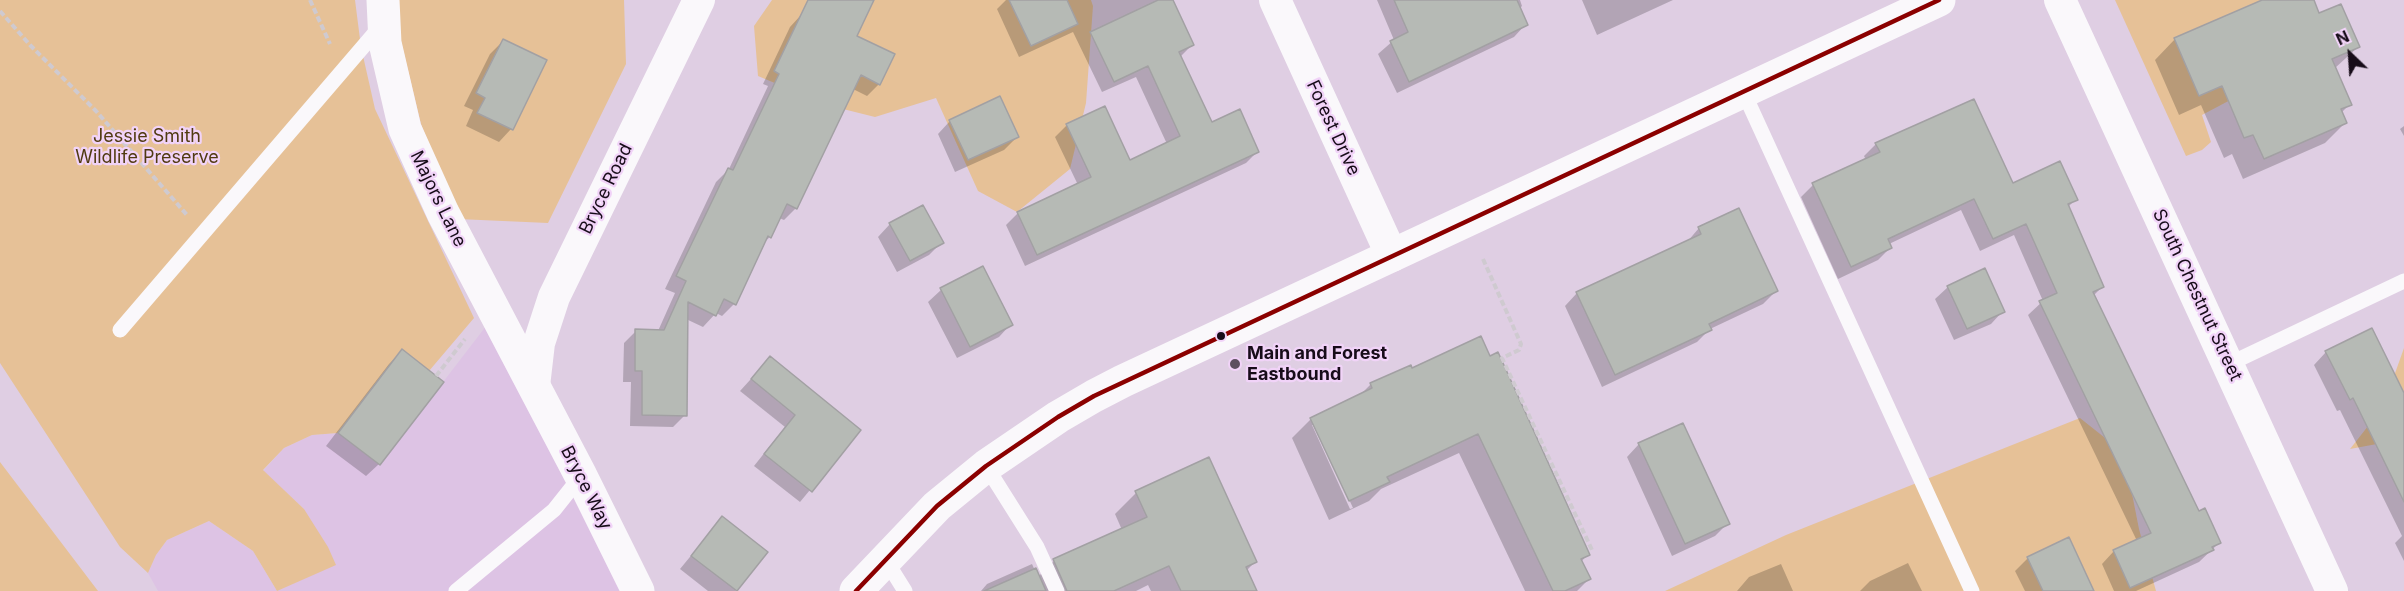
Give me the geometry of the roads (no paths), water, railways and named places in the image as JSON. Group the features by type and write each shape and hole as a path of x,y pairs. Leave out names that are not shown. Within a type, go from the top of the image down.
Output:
{"main road":[{"path":"856,591 937,506 986,466 1058,417 1124,381 1939,0"},
{"name":"Majors Lane","path":"384,11 385,44 405,129 443,213 534,386"},
{"name":"Bryce Way","path":"534,386 638,591"}],"street":[{"name":"Bryce Road","path":"534,386 539,343 554,297 699,0"},
{"name":"Forest Drive","path":"1275,0 1392,256"},
{"name":"South Chestnut Street","path":"2060,0 2332,591"}],"lane":[{"path":"120,330 384,11"},
{"path":"1744,93 1972,591"},
{"path":"2229,364 2404,280"},
{"path":"986,466 1037,548 1057,591"},
{"path":"456,591 554,510 581,476"},
{"path":"885,559 905,591"}],"place":[{"name":"Main and Forest Eastbound","path":"1235,364"}],"park label":[{"name":"Jessie Smith Wildlife Preserve","path":"147,147"}]}
